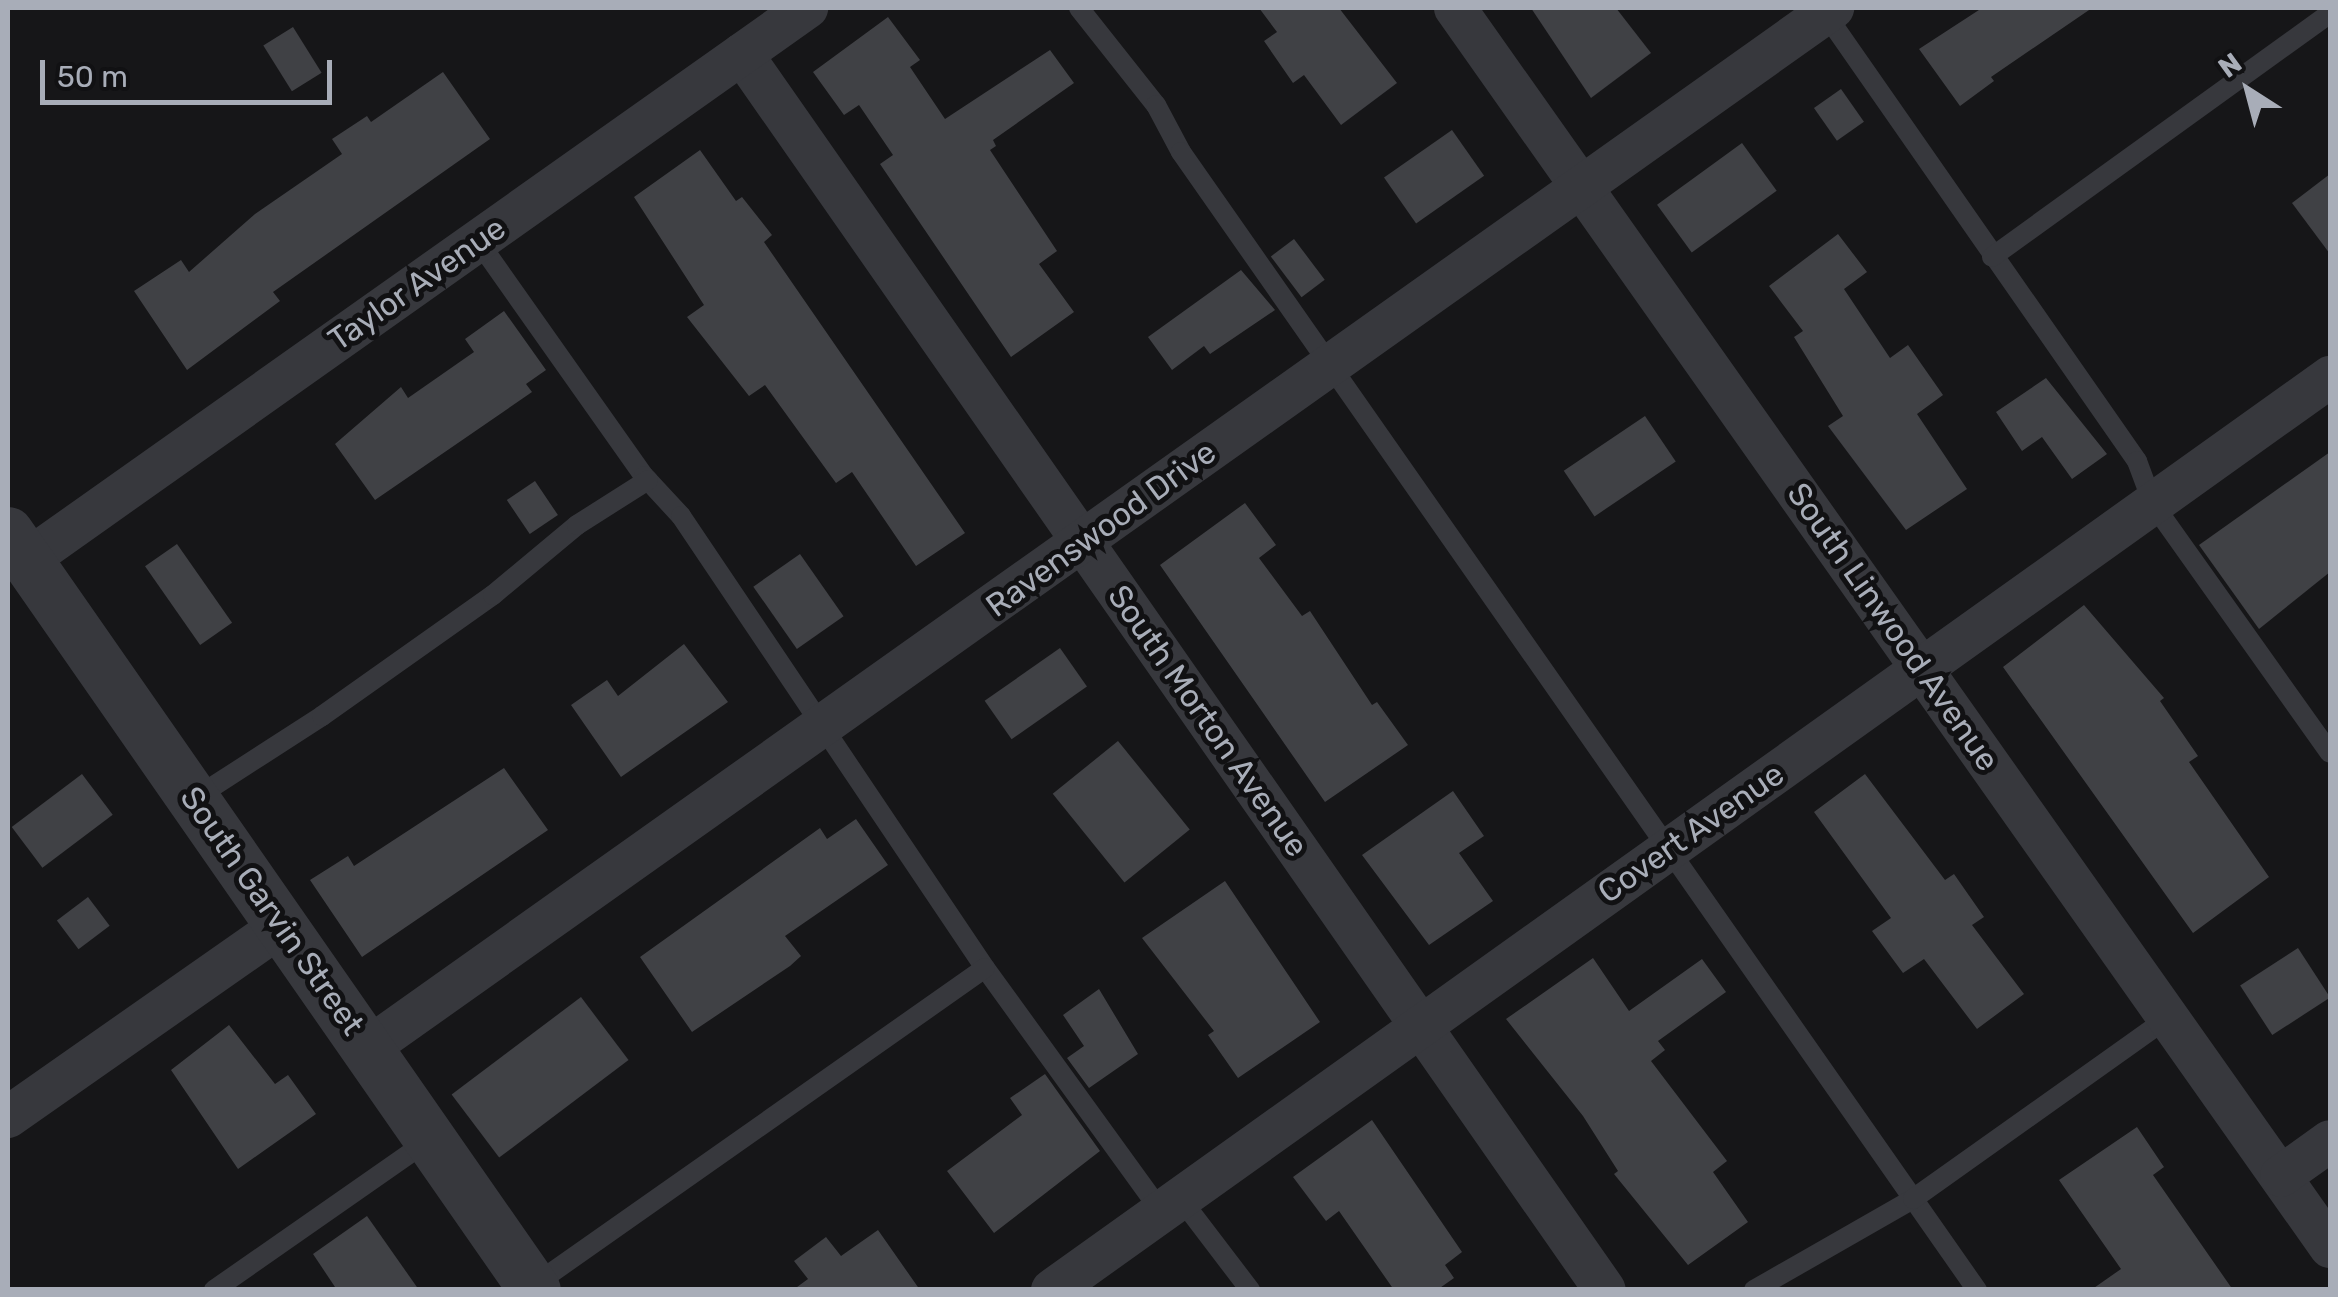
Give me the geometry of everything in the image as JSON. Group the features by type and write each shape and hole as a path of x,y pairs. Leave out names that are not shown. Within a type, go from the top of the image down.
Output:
{"street":[{"name":"Taylor Avenue","path":"17,546 478,241 807,8"},
{"name":"South Linwood Avenue","path":"1455,8 2330,1247"},
{"name":"Ravenswood Drive","path":"368,1048 1582,188 1826,9"},
{"name":"South Morton Avenue","path":"742,54 1605,1290"},
{"name":"Covert Avenue","path":"1052,1290 2330,378"},
{"name":"South Garvin Street","path":"17,546 534,1288"},
{"path":"8,1116 281,926"},
{"path":"2281,1176 2330,1141"}],"lane":[{"path":"1079,8 1156,106 1329,365 1976,1290"},
{"path":"1826,9 1992,256 2138,461 2153,504 2330,753"},
{"path":"1992,256 2330,13"},
{"path":"478,241 648,480 681,516 984,968 1171,1204 1250,1290"},
{"path":"193,799 322,716 494,595 578,525 648,480"},
{"path":"534,1288 984,968"},
{"path":"1754,1290 1914,1199 2168,1018"},
{"path":"214,1290 430,1139"}],"building":[{"path":"1259,8 1339,8 1397,83 1341,125 1304,75 1293,83 1264,41 1277,32"},
{"path":"1531,8 1616,8 1651,53 1591,98"},
{"path":"1982,8 2092,8 1991,77 1994,81 1960,106 1919,49"},
{"path":"888,17 920,60 910,67 945,119 1050,50 1074,83 993,140 996,146 990,150 1057,251 1039,264 1074,312 1011,357 880,164 893,155 859,105 844,115 813,72"},
{"path":"293,27 322,73 292,91 263,46"},
{"path":"443,72 490,139 273,292 280,301 187,370 134,291 181,260 189,272 255,214 342,154 332,139 367,116 371,122"},
{"path":"1841,89 1864,122 1837,141 1814,108"},
{"path":"1452,130 1484,176 1416,223 1384,178"},
{"path":"1742,143 1777,191 1692,252 1657,205"},
{"path":"700,150 736,201 742,197 772,235 764,242 965,533 916,566 852,472 836,483 765,385 749,396 687,317 704,305 634,197"},
{"path":"2330,174 2330,254 2292,203"},
{"path":"1838,234 1867,272 1844,289 1890,358 1908,345 1943,395 1917,414 1967,489 1906,530 1828,426 1843,416 1794,337 1803,331 1769,286"},
{"path":"1294,239 1325,280 1302,297 1271,256"},
{"path":"1241,270 1275,310 1210,354 1204,346 1172,370 1148,337"},
{"path":"504,311 546,370 526,384 532,392 375,500 335,444 401,387 408,398 474,352 465,339"},
{"path":"2046,378 2107,454 2072,479 2042,437 2022,451 1996,412"},
{"path":"1645,416 1676,462 1595,516 1564,471"},
{"path":"2330,452 2330,572 2259,629 2199,545"},
{"path":"535,481 558,515 530,534 507,500"},
{"path":"1245,503 1276,545 1259,558 1302,616 1310,611 1372,705 1377,702 1408,745 1325,802 1160,565"},
{"path":"177,544 232,623 200,645 145,566"},
{"path":"800,554 844,616 797,649 753,587"},
{"path":"2084,605 2164,698 2160,701 2198,756 2189,762 2269,877 2193,933 2003,667"},
{"path":"684,644 728,702 621,777 571,705 607,680 618,696"},
{"path":"1060,648 1087,687 1012,739 985,701"},
{"path":"1118,741 1190,830 1124,882 1053,794"},
{"path":"504,768 548,830 362,957 310,880 348,856 354,866"},
{"path":"82,774 113,815 42,868 12,827"},
{"path":"1865,774 1945,880 1954,874 1984,917 1972,925 2024,994 1977,1029 1924,959 1903,973 1872,931 1891,918 1814,812"},
{"path":"1453,791 1484,836 1459,853 1493,901 1429,945 1362,855"},
{"path":"856,819 888,865 785,936 801,956 790,966 692,1032 640,957 820,828 827,839"},
{"path":"1225,881 1320,1022 1238,1078 1208,1035 1214,1031 1142,938"},
{"path":"88,897 110,926 79,949 57,920"},
{"path":"2298,948 2330,998 2272,1035 2240,986"},
{"path":"1593,958 1629,1011 1702,959 1726,992 1658,1041 1665,1050 1651,1061 1727,1161 1713,1172 1748,1222 1688,1265 1614,1174 1618,1171 1583,1116 1506,1019"},
{"path":"1099,989 1138,1054 1089,1088 1067,1058 1084,1046 1063,1015"},
{"path":"581,997 629,1060 499,1158 452,1094"},
{"path":"229,1025 275,1084 288,1075 316,1114 238,1169 171,1070"},
{"path":"1045,1074 1100,1151 994,1233 947,1171 1022,1115 1010,1098"},
{"path":"1372,1120 1462,1252 1445,1265 1454,1278 1437,1290 1394,1290 1339,1211 1326,1221 1293,1177"},
{"path":"2137,1127 2164,1167 2153,1175 2233,1290 2091,1290 2121,1269 2059,1180"},
{"path":"367,1216 419,1290 337,1290 313,1254"},
{"path":"878,1230 920,1290 793,1290 808,1279 794,1261 826,1237 841,1256"}]}
